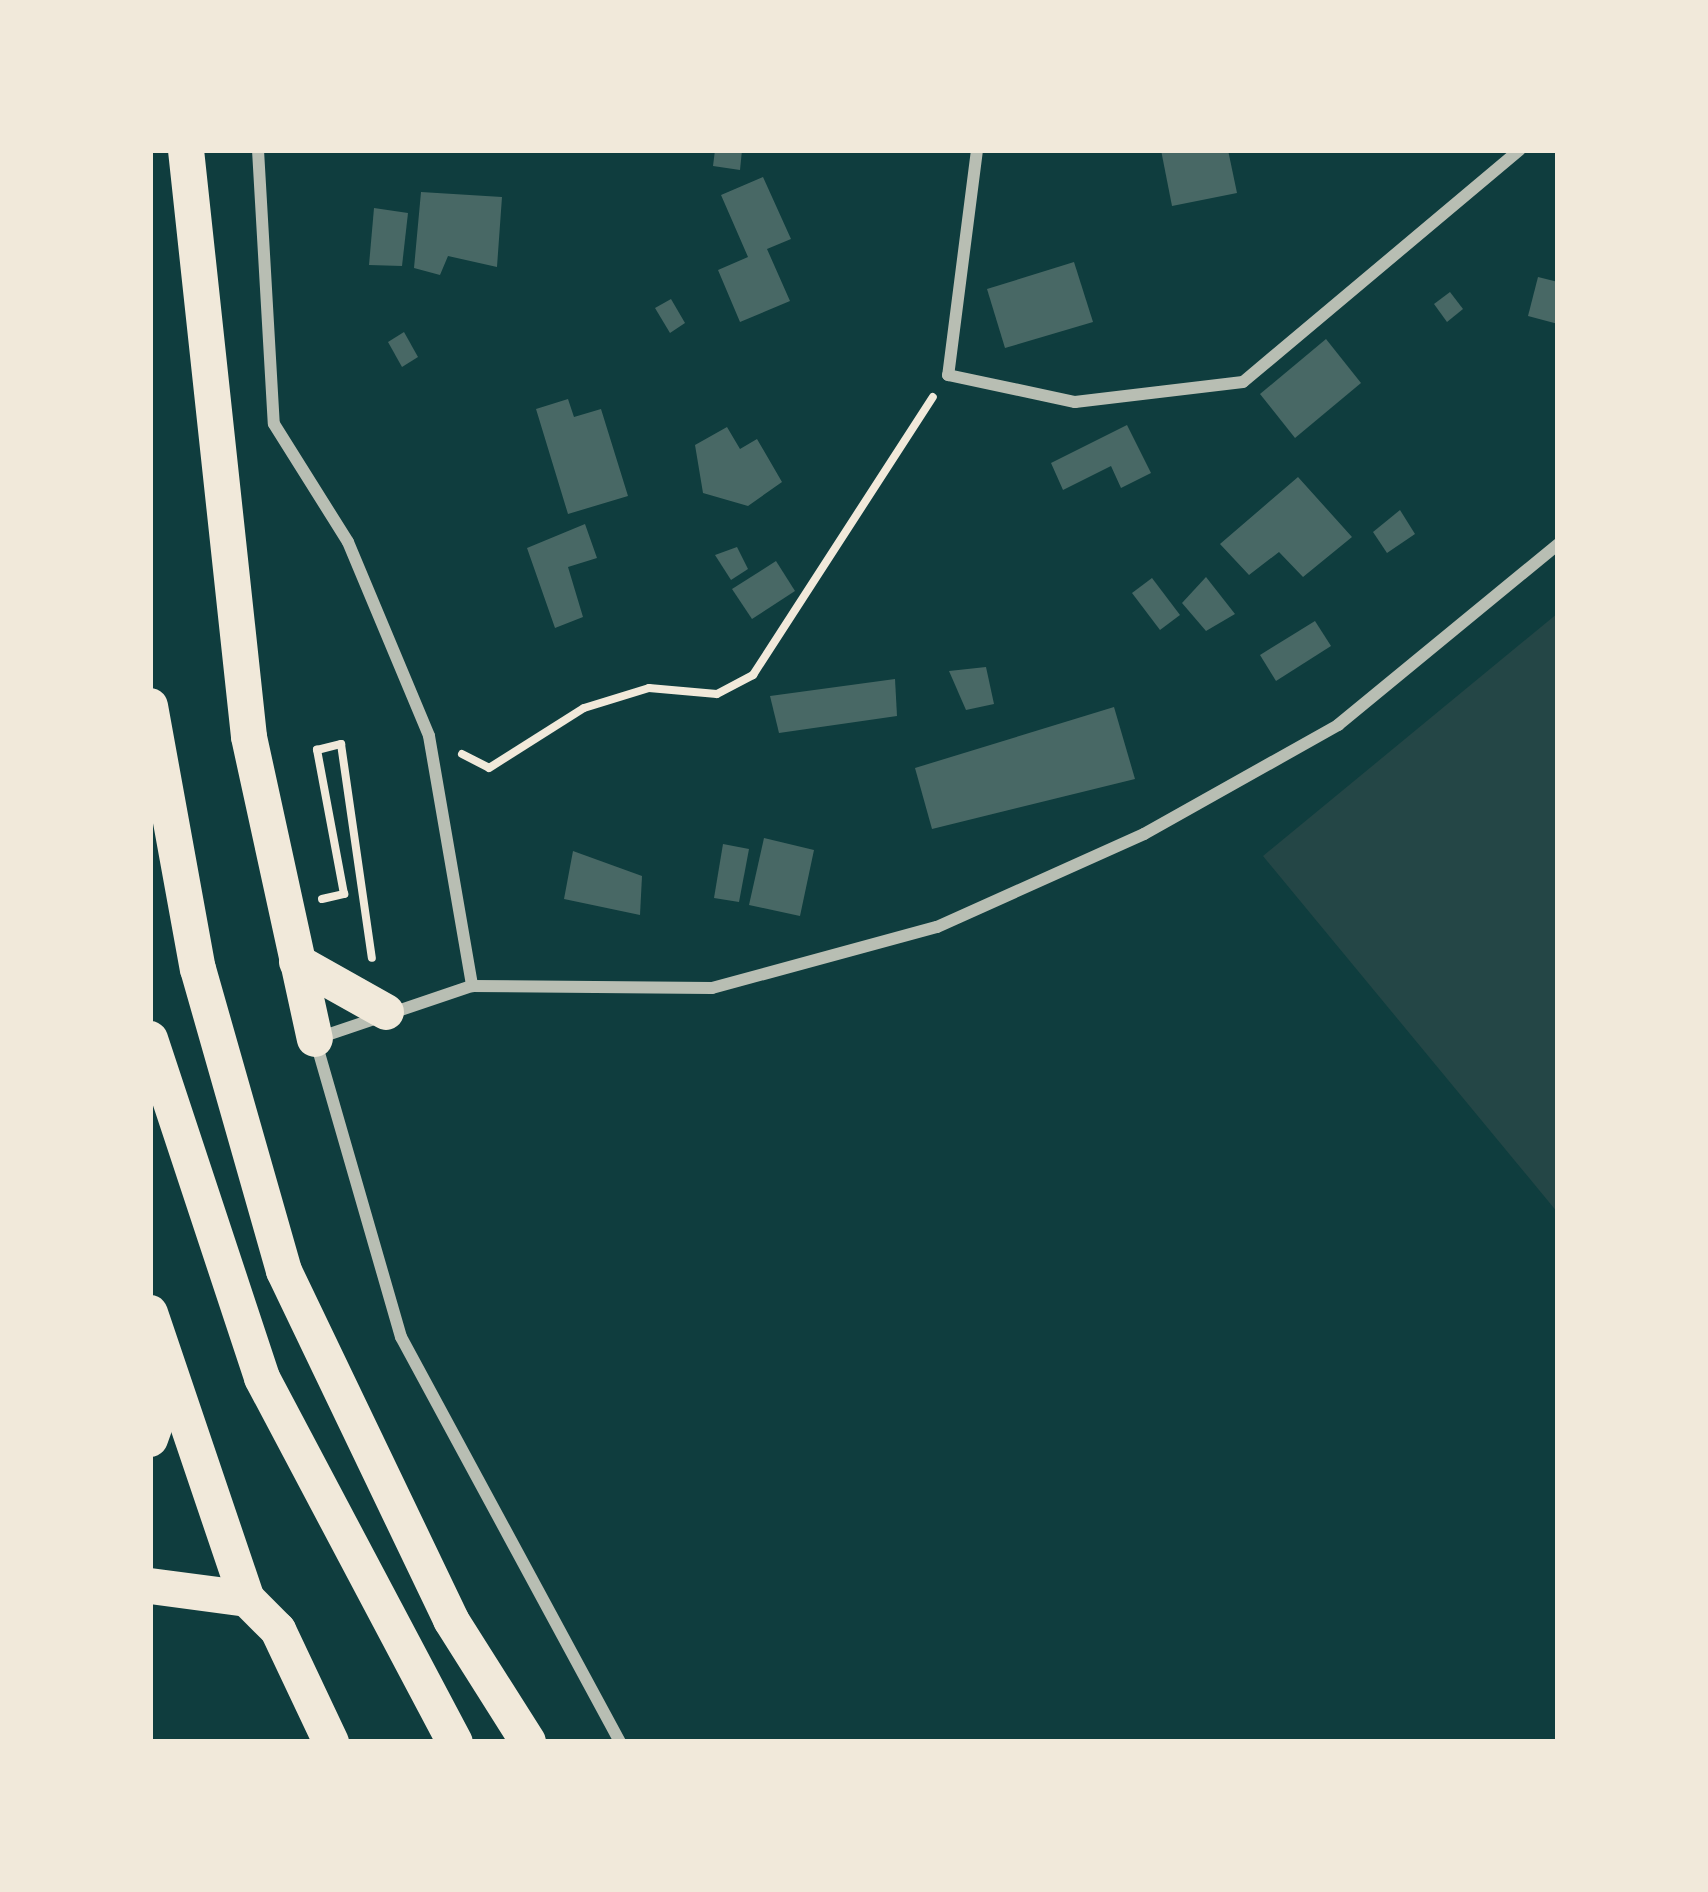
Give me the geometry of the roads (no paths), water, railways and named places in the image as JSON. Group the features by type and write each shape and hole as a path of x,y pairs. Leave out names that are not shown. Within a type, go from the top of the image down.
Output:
{"highway":[{"path":"186,150 222,541 273,880 315,1040"},
{"path":"150,706 198,969 284,1271 451,1620 528,1742"},
{"path":"297,962 386,1012"},
{"path":"150,1039 262,1378 455,1742"},
{"path":"150,1313 247,1600 278,1630 331,1742"},
{"path":"150,1439 171,1380"},
{"path":"150,1586 247,1600"}],"street":[{"path":"258,150 274,424 348,542 429,736 472,986"},
{"path":"977,150 948,375 1075,402 1243,382 1519,150"},
{"path":"620,1742 401,1336 315,1040 472,986 712,988 937,927 1144,834 1338,725 1558,544"}]}
